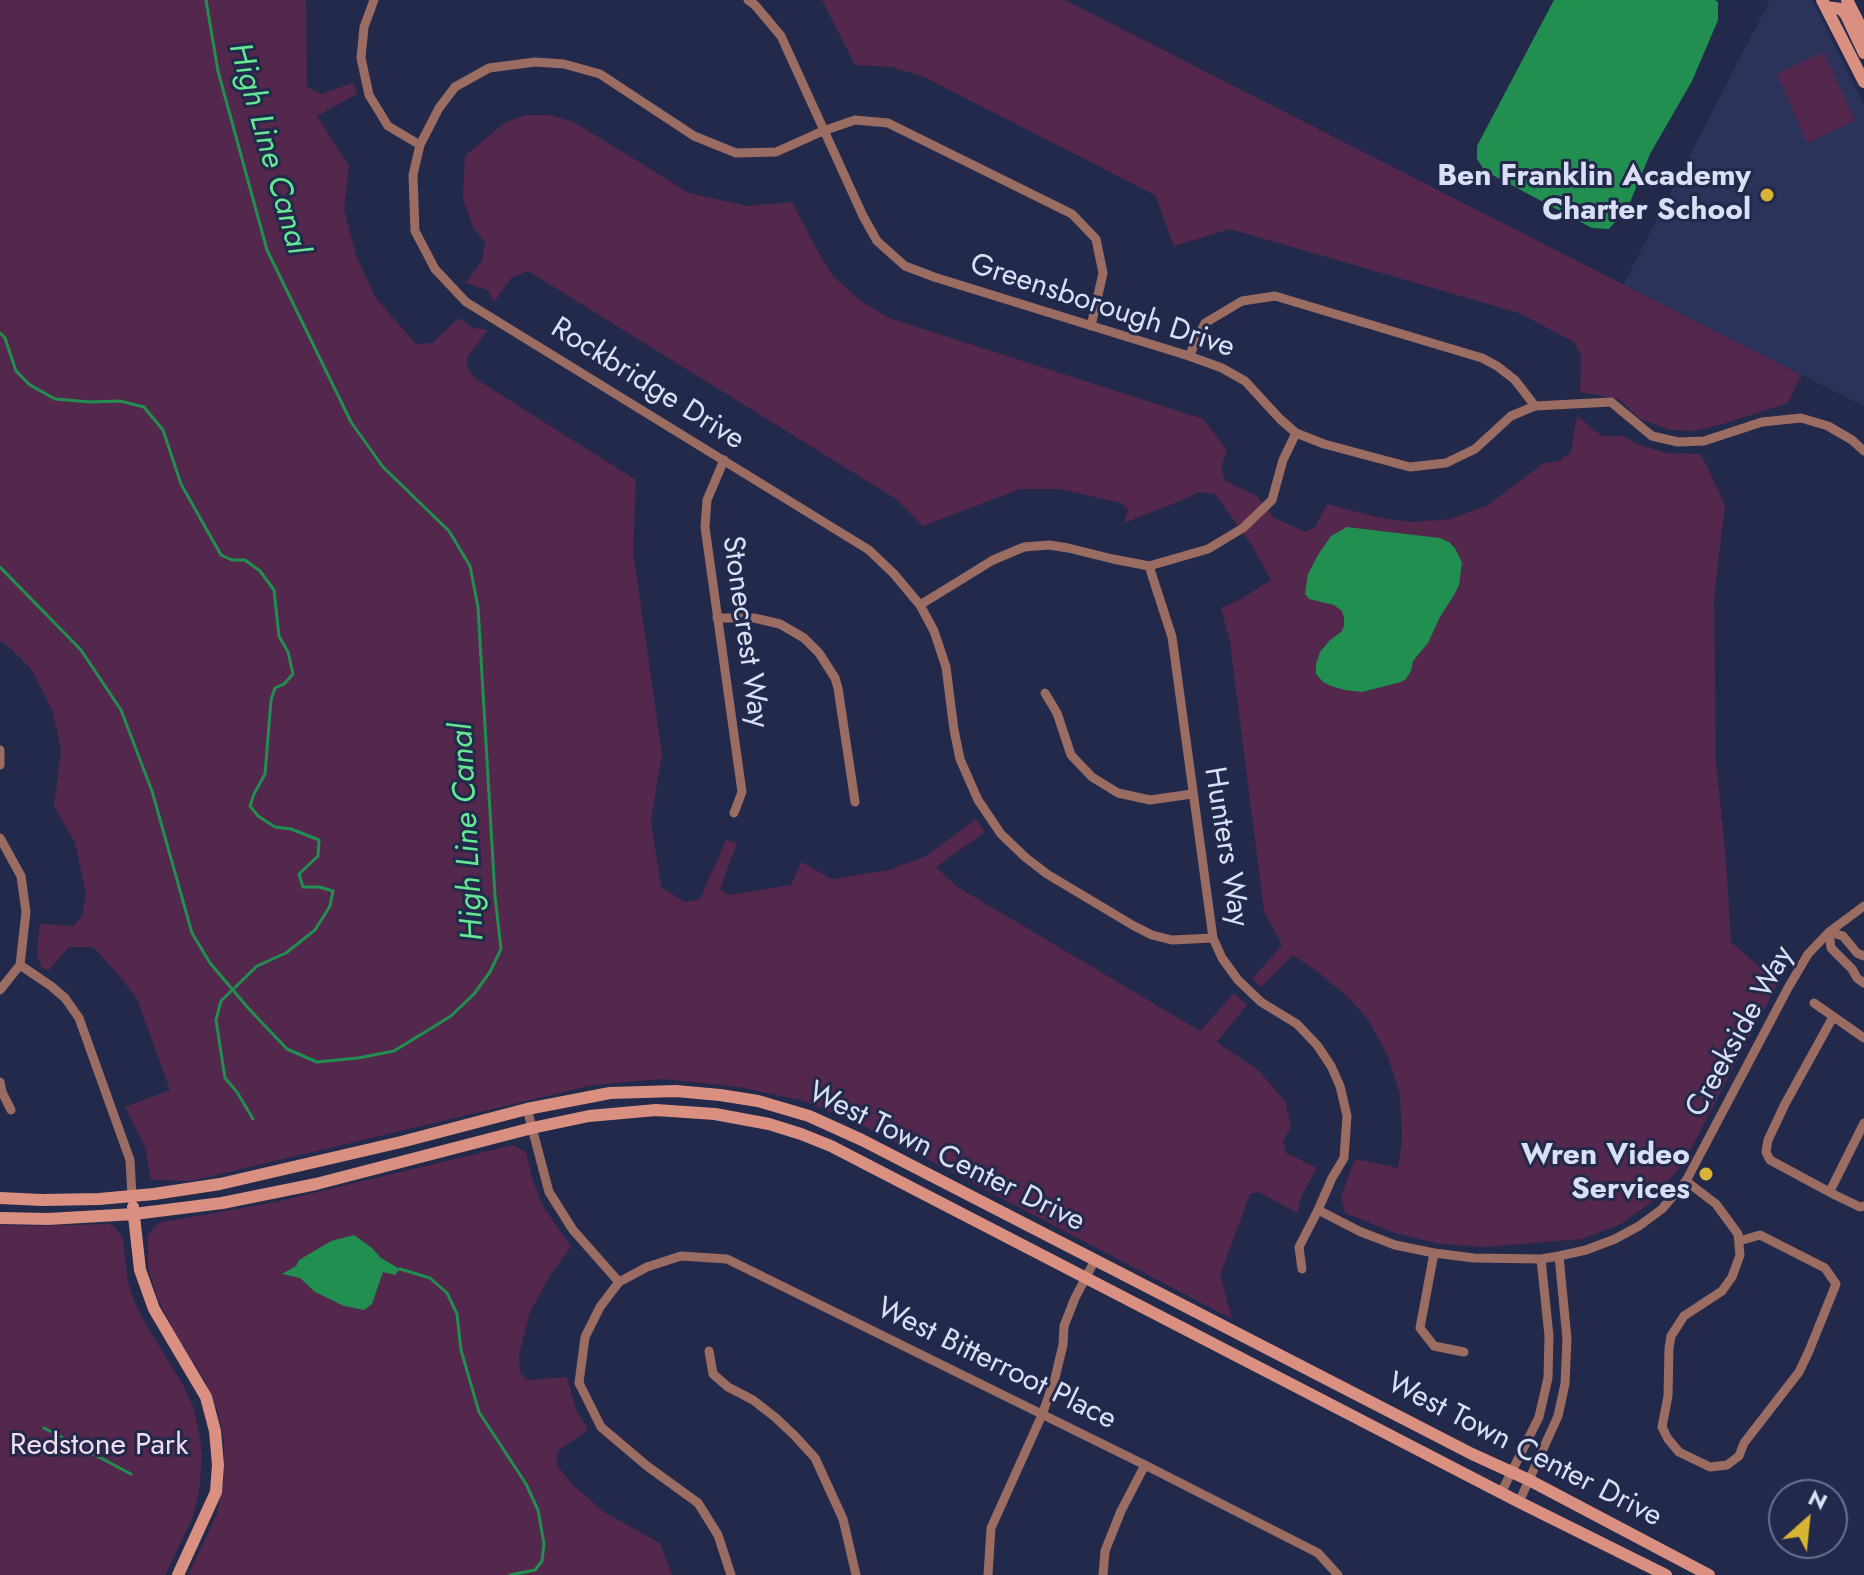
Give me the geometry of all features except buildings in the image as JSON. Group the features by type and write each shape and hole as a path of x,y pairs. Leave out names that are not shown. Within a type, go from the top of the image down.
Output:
{"street":[{"path":"374,0 364,27 361,58 369,95 388,126 420,145"},
{"name":"Greensborough Drive","path":"748,0 781,36 877,241 905,266 1222,368 1245,381 1296,433 1324,444 1410,467 1446,463 1475,449 1511,416 1535,406 1611,402 1652,436 1678,442 1704,441 1762,422 1801,418 1828,426 1864,451"},
{"path":"1847,0 1864,33"},
{"path":"1824,3 1841,9 1846,15 1864,53"},
{"path":"1824,3 1864,82"},
{"name":"Rockbridge Drive","path":"1091,326 1103,273 1096,239 1072,214 888,123 855,120 776,152 736,153 694,136 600,74 564,64 535,62 489,68 455,87 439,108 420,145 413,175 415,231 435,269 466,302 869,550 920,605 934,631 946,667 960,759 978,800 1001,834 1047,874 1152,935 1172,940 1213,938"},
{"path":"1189,356 1205,323 1242,301 1275,296 1482,358 1515,380 1535,406"},
{"path":"920,605 993,560 1024,547 1049,545 1149,566 1208,549 1251,521 1272,500 1283,460 1296,433"},
{"name":"Stonecrest Way","path":"724,460 707,500 705,527 742,792 734,813"},
{"name":"Hunters Way","path":"1149,566 1172,637 1213,938 1222,958 1238,980 1261,1002 1297,1024 1317,1045 1340,1086 1347,1116 1344,1158 1299,1247 1302,1269"},
{"path":"717,618 754,618 780,624 804,638 819,653 838,688 855,802"},
{"path":"1045,693 1057,713 1071,755 1092,777 1118,793 1150,800 1192,794"},
{"path":"0,750 0,765"},
{"path":"0,838 21,876 26,912 20,965 0,990"},
{"name":"Creekside Way","path":"1318,1210 1395,1245 1474,1258 1541,1259 1559,1256 1586,1250 1639,1226 1662,1209 1686,1181 1808,954 1829,932 1864,906"},
{"path":"1864,956 1857,953 1843,936 1829,932 1831,948 1864,983"},
{"path":"20,965 65,998 79,1018 130,1160 140,1270 154,1309 206,1397 215,1431 218,1465 216,1492 178,1575"},
{"path":"1814,1003 1864,1038"},
{"path":"1833,1017 1785,1104 1768,1140 1766,1152 1770,1160 1860,1207 1864,1206"},
{"path":"0,1082 11,1110"},
{"name":"West Town Center Drive","path":"0,1198 42,1200 132,1196 198,1188 264,1175 584,1097 655,1091 720,1095 776,1105 840,1129 1709,1575"},
{"path":"527,1109 549,1192 573,1230 619,1282 600,1307 585,1337 579,1383 601,1427 698,1503 718,1535 731,1575"},
{"name":"West Town Center Drive","path":"0,1218 48,1219 134,1214 222,1203 316,1184 589,1116 656,1110 715,1114 769,1124 831,1146 1501,1493 1666,1575"},
{"path":"1830,1191 1864,1123"},
{"path":"1686,1181 1716,1204 1738,1234 1739,1241 1740,1255 1732,1277 1716,1295 1684,1316 1671,1336 1669,1348 1668,1396 1662,1427 1679,1452 1710,1467 1727,1465 1739,1456 1744,1443 1799,1372 1836,1284 1825,1268 1760,1235 1739,1241"},
{"path":"1434,1253 1420,1328 1434,1346 1464,1352"},
{"name":"West Bitterroot Place","path":"619,1282 647,1267 681,1256 727,1259 1318,1553 1338,1575"},
{"path":"1519,1502 1558,1416 1565,1384 1567,1339 1559,1256"},
{"path":"1501,1493 1539,1417 1548,1378 1549,1336 1541,1259"},
{"path":"988,1575 991,1528 1042,1415 1055,1378 1064,1326 1095,1260"},
{"path":"709,1351 713,1374 776,1418 815,1458 843,1519 856,1575"},
{"path":"1103,1575 1105,1551 1145,1465"}],"shaded area":[{"path":"1554,0 1718,2 1718,20 1692,81 1650,154 1628,207 1609,229 1592,228 1485,171 1477,159 1477,146"},
{"name":"Ben Franklin Academy Charter School","path":"1770,0 1812,0 1864,105 1864,406 1623,285"},
{"path":"1347,527 1440,538 1455,548 1462,563 1459,585 1428,643 1413,661 1406,679 1362,692 1331,686 1316,674 1320,652 1341,632 1344,618 1342,611 1334,605 1309,599 1305,594 1308,574 1318,555 1331,536"},
{"path":"354,1235 381,1258 400,1269 395,1275 383,1272 372,1304 364,1310 344,1306 315,1292 300,1278 282,1274 331,1241"}],"green space":[{"path":"0,0 306,0 307,87 321,94 353,83 357,94 317,116 349,166 344,209 356,255 375,297 416,344 432,343 459,318 473,328 488,330 468,356 467,367 476,379 636,480 633,550 662,754 651,821 661,887 685,902 700,899 726,840 737,843 720,889 729,895 791,885 801,862 832,879 889,870 926,856 976,819 985,832 936,867 956,886 1200,1031 1234,993 1247,1005 1217,1042 1258,1070 1285,1101 1291,1127 1283,1141 1286,1153 1317,1168 1302,1195 1297,1213 1259,1192 1250,1194 1220,1275 1232,1319 864,1126 804,1101 739,1087 663,1079 593,1085 191,1181 151,1180 145,1147 125,1107 170,1090 137,999 93,947 69,947 48,971 41,967 37,953 40,924 74,926 82,916 86,894 75,842 54,807 61,751 53,712 32,670 0,641"},
{"path":"822,0 1065,0 1801,375 1788,403 1693,431 1670,430 1640,419 1619,399 1580,392 1581,356 1574,342 1519,313 1230,229 1174,246 1155,195 922,76 891,67 855,65"},
{"path":"1824,52 1855,121 1807,143 1777,74"},
{"path":"525,115 550,115 574,122 689,193 747,206 792,202 833,276 861,301 889,318 1203,419 1227,450 1221,468 1225,481 1257,496 1274,518 1306,532 1315,527 1327,504 1380,518 1412,522 1450,519 1488,505 1544,463 1559,461 1571,452 1577,416 1602,436 1623,436 1666,453 1701,454 1725,505 1714,599 1716,762 1731,942 1778,983 1685,1160 1653,1201 1621,1224 1582,1239 1487,1247 1439,1244 1395,1233 1345,1213 1341,1196 1355,1159 1398,1168 1402,1141 1400,1094 1388,1057 1369,1021 1350,999 1318,972 1293,955 1261,987 1252,979 1282,945 1264,911 1230,642 1221,608 1271,580 1253,547 1215,494 1198,492 1124,523 1128,509 1121,503 1060,489 1020,489 923,526 896,499 528,271 512,277 494,302 488,290 465,283 482,261 485,243 473,227 463,199 465,156 504,123"},
{"path":"513,1145 526,1152 543,1206 571,1247 551,1274 530,1312 519,1355 520,1373 528,1380 567,1377 576,1409 588,1430 558,1451 556,1464 572,1484 604,1512 660,1543 672,1575 188,1575 217,1514 224,1480 224,1439 218,1412 205,1381 157,1297 148,1268 148,1235 158,1223 276,1202"},
{"name":"Redstone Park","path":"109,1224 123,1239 128,1283 135,1303 193,1406 202,1456 199,1493 192,1519 165,1575 0,1575 0,1225"}],"waterway":[{"name":"High Line Canal","path":"0,567 81,650 121,710 152,791 192,933 210,963 287,1049 317,1062 394,1051 451,1016 474,994 490,972 501,949 495,896 478,607 470,566 449,531 383,467 351,422 267,250 218,71 206,0"},
{"path":"0,333 5,338 16,371 30,385 55,399 120,401 144,407 163,430 181,484 221,555 232,560 245,560 260,571 274,590 279,636 288,652 293,674 275,688 271,700 265,774 250,806 258,816 275,827 291,829 319,840 318,856 299,874 303,887 333,891 330,906 315,930 286,953 257,966 221,1001 216,1020 225,1078 253,1119"},
{"path":"400,1269 430,1278 447,1293 457,1314 461,1350 479,1412 526,1484 538,1510 544,1544 542,1561 535,1570 510,1575"},
{"path":"44,1428 131,1474"}],"place":[{"name":"Ben Franklin Academy Charter School","path":"1767,195"},
{"name":"Wren Video Services","path":"1706,1174"}]}
